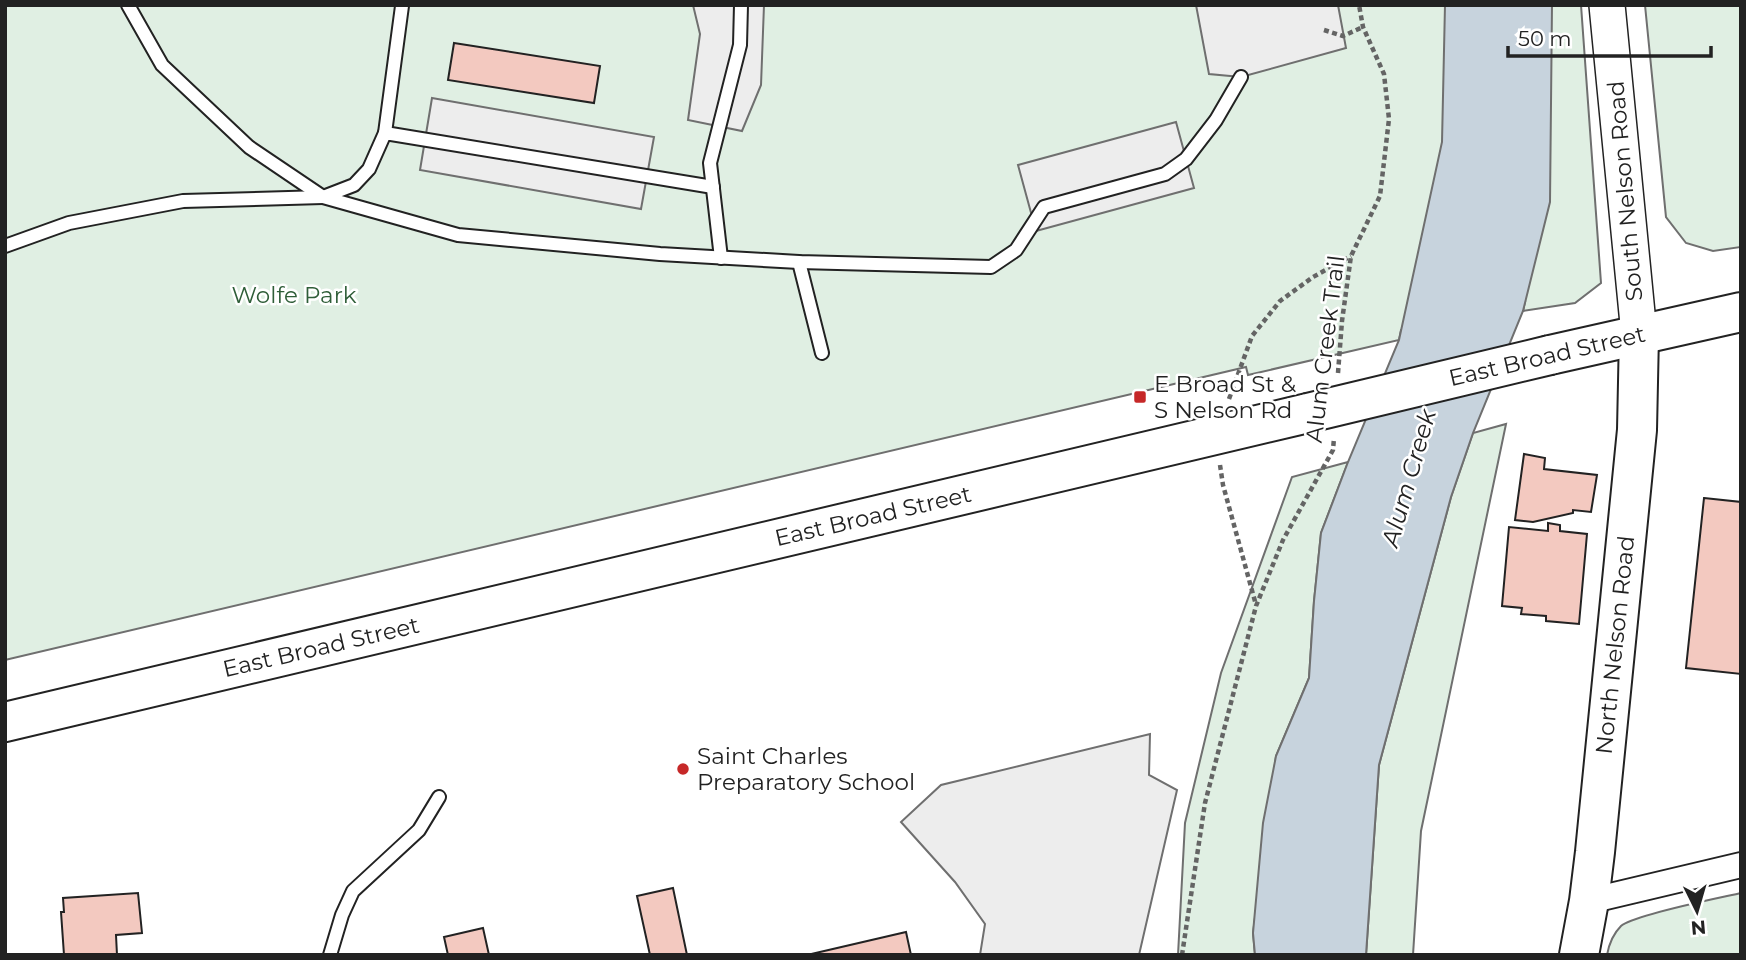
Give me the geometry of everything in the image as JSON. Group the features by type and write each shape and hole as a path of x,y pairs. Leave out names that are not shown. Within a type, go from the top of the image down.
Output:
{"main road":[{"name":"South Nelson Road","path":"1607,5 1639,334"},
{"name":"East Broad Street","path":"5,722 1321,425 1550,355 1741,312"},
{"name":"North Nelson Road","path":"1579,955 1589,901 1636,430 1639,334"}],"street":[{"path":"1589,901 1741,865"}],"lane":[{"path":"128,5 162,65 248,147 323,197"},
{"path":"721,258 710,163 740,45 741,5"},
{"path":"323,197 354,185 369,169 385,132 401,6"},
{"path":"5,246 69,223 183,201 323,197 457,235 721,258 991,267 1016,250 1044,207 1165,174 1186,159 1216,120 1241,77"},
{"path":"385,132 713,187"},
{"path":"799,262 822,353"},
{"path":"330,955 342,915 353,891 419,830 439,797"}],"path":[{"name":"Alum Creek Trail","path":"1337,386 1351,256 1380,196 1388,119 1384,74 1363,27 1359,5"},
{"path":"1324,30 1343,36 1363,27"},
{"name":"Alum Creek Trail","path":"1182,955 1205,803 1256,606 1283,540 1333,450 1321,425"}],"green space":[{"name":"Wolfe Park","path":"5,5 1581,5 1601,283 1575,303 1523,311 1525,302 1401,330 1399,340 1248,375 1246,367 5,660"},
{"path":"1645,5 1741,5 1741,247 1713,251 1686,243 1666,217"},
{"path":"1506,424 1421,831 1413,955 1366,955 1379,765 1451,497 1473,433"},
{"path":"1348,462 1321,533 1309,678 1276,756 1253,933 1255,955 1178,955 1185,823 1221,673 1292,477"},
{"path":"1741,893 1741,955 1607,955 1616,932 1629,922 1658,912"}],"shaded area":[{"path":"693,5 764,5 761,85 742,131 688,120 700,34"},
{"path":"1196,5 1338,5 1346,48 1241,77 1209,74"},
{"path":"432,98 654,137 641,209 420,170"},
{"path":"1176,122 1194,188 1036,231 1018,165"},
{"path":"1150,734 1149,775 1177,790 1139,955 980,955 985,924 955,882 901,822 941,785"}],"water":[{"name":"Alum Creek","path":"1445,5 1552,5 1550,202 1523,311 1473,433 1451,497 1379,765 1366,955 1255,955 1253,933 1263,823 1276,756 1309,678 1321,533 1399,340 1442,142"}],"building":[{"path":"454,43 600,66 594,103 448,80"},
{"path":"1524,454 1545,458 1544,469 1597,475 1591,512 1573,510 1573,513 1533,522 1515,520"},
{"path":"1704,498 1741,502 1741,674 1686,668"},
{"path":"1548,523 1560,525 1560,531 1587,534 1579,624 1546,621 1546,616 1521,614 1522,608 1502,606 1509,527 1548,531"},
{"path":"673,888 687,955 650,955 637,896"},
{"path":"138,893 142,933 116,935 117,955 64,955 61,912 64,912 63,898"},
{"path":"483,928 489,955 448,955 444,937"},
{"path":"906,932 911,955 807,955"}],"place":[{"name":"E Broad St & S Nelson Rd","path":"1140,397"},
{"name":"Saint Charles Preparatory School","path":"683,769"}]}
